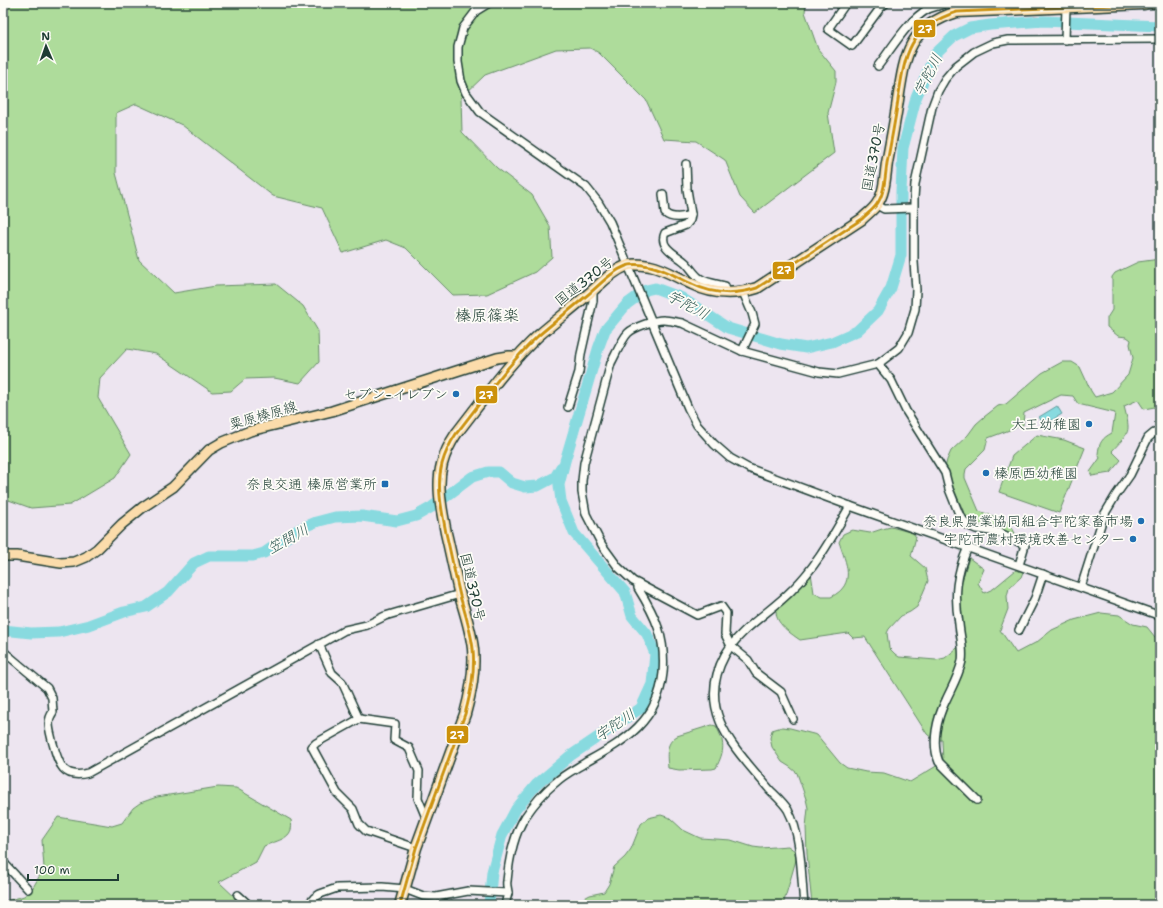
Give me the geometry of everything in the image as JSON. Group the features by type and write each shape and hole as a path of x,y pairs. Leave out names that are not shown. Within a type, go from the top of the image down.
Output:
{"highway":[{"path":"1103,6 1115,3"},
{"name":"国道370号","path":"400,905 416,848 472,692 474,665 473,650 441,500 442,464 449,444 519,356 538,337 611,275 628,266 636,264 651,266 666,271 693,285 708,290 726,293 743,292 757,288 881,207 880,199 904,64 914,41 931,24 946,15 957,12 1007,6 1066,9 1144,4"}],"main road":[{"path":"1144,4 1160,3"},
{"name":"粟原榛原線","path":"3,556 17,556 61,563 74,562 86,557 97,549 122,524 143,507 173,487 209,450 221,443 250,431 332,411 497,358 519,356"}],"street":[{"path":"473,3 476,11"},
{"path":"489,3 476,11 463,28 458,47 458,62 461,81 466,93 480,112 586,187 598,202 610,222 688,408 697,425 714,444 730,458 748,468 850,506 1081,587 1160,617"},
{"path":"846,3 828,29 852,46 881,4"},
{"path":"878,66 926,6 946,3"},
{"path":"1065,39 1066,9"},
{"path":"793,719 781,692 756,673 748,660 731,646 725,634 726,613 721,606 697,615 633,581 618,568 602,545 586,514 582,492 584,463 611,363 628,333 651,321 666,320 682,323 743,349 819,372 838,374 878,364 899,348 908,333 915,309 916,290 912,208 915,184 932,107 944,79 956,66 974,52 993,43 1008,40 1160,39"},
{"path":"686,164 687,189 691,214 690,220 686,225 665,233 663,238 670,252 685,262 701,279 725,286 726,293"},
{"path":"663,194 665,213 667,215 670,217 686,217 691,214"},
{"path":"881,207 912,208"},
{"path":"568,407 578,372 593,301 593,291"},
{"path":"743,292 755,324 743,349"},
{"path":"878,364 888,375 906,411 945,473 948,489 967,525 976,529 998,532 1026,545 1019,565"},
{"path":"1081,587 1104,515 1130,475 1148,438 1154,433 1160,431"},
{"path":"804,905 797,833 788,810 726,736 718,717 715,699 716,682 719,667 731,646 792,590 812,568 850,506"},
{"path":"968,547 960,565 956,586 962,660 955,683 945,701 938,724 935,744 939,762 977,800"},
{"path":"1019,630 1035,598 1043,574"},
{"path":"505,905 510,854 516,835 525,817 555,782 608,750 634,732 647,718 657,700 662,685 664,648 652,612 638,588 638,584"},
{"path":"3,651 47,688 52,698 53,712 50,715 49,726 60,766 70,774 80,775 88,773 345,630 366,625 385,616 460,594"},
{"path":"319,644 332,673 342,682 359,719"},
{"path":"416,848 366,831 359,824 353,809 337,793 312,747 316,743 359,719 395,724 394,740 409,748 419,771 418,798 427,820"},
{"path":"3,862 28,889"},
{"path":"308,905 320,894 337,888 382,887 405,889 423,896 436,897 468,891 507,893"},
{"path":"238,895 249,905"}],"green space":[{"path":"3,3 806,3 805,12 818,49 836,71 836,82 828,113 834,153 755,213 740,197 725,160 696,141 664,139 646,100 599,53 590,48 556,49 485,75 461,98 462,132 497,168 532,195 550,226 552,257 535,272 487,294 453,295 406,248 386,240 343,253 322,208 273,196 182,125 136,104 116,113 116,173 139,260 174,293 216,286 276,284 303,306 318,331 319,362 300,383 274,378 245,379 231,391 212,392 156,354 127,349 100,378 98,398 131,454 115,478 70,505 31,508 3,498"},
{"path":"1160,259 1160,406 1144,409 1138,400 1124,406 1128,422 1127,432 1112,451 1121,460 1110,473 1092,476 1090,472 1100,458 1098,454 1100,444 1103,439 1112,433 1115,413 1078,404 1073,396 1061,395 1024,413 1023,425 988,438 985,450 966,469 965,474 965,478 979,511 1009,522 1017,537 995,528 973,524 965,515 945,468 951,451 984,417 998,406 1006,404 1042,373 1062,362 1072,362 1080,367 1095,397 1112,392 1128,375 1133,358 1130,344 1131,340 1127,337 1118,336 1107,327 1107,318 1112,310 1112,277 1115,273 1138,262"},
{"path":"1037,435 1064,440 1085,448 1059,513 999,492 1012,456"},
{"path":"891,527 913,533 916,537 911,556 925,568 928,581 917,607 901,616 887,633 889,648 899,657 936,660 945,658 962,644 955,602 969,558 984,569 978,583 984,593 993,589 1016,570 1023,572 1021,577 1009,588 1007,596 1008,609 1000,630 1016,653 1037,642 1052,630 1074,620 1101,613 1119,615 1133,624 1147,627 1160,641 1160,896 1158,905 812,905 807,854 806,827 808,808 806,799 797,773 782,762 772,747 770,738 772,730 782,727 817,735 840,763 847,768 866,772 884,773 910,782 943,762 942,740 934,740 927,734 865,637 853,638 848,633 800,640 782,626 777,616 776,611 778,606 811,573 814,593 822,597 831,597 839,592 844,586 847,579 847,572 839,542 843,534 852,530 870,533"},
{"path":"712,725 716,726 721,737 723,747 716,768 679,770 668,768 668,750 670,742 673,739 677,736"},
{"path":"218,787 236,788 291,820 292,826 288,835 284,838 264,846 256,862 219,882 239,901 237,905 3,905 3,902 24,896 31,891 44,868 42,840 58,817 112,826 122,823 133,808 140,803 157,797"},
{"path":"661,815 670,818 683,830 700,838 731,840 761,848 788,846 795,851 796,860 783,905 571,905 590,895 604,892 609,884 614,867 631,849 641,824 648,818"}],"water":[{"path":"1057,406 1062,414 1044,425 1039,417"}],"waterway":[{"name":"宇陀川","path":"489,905 492,872 502,835 516,809 536,785 570,756 641,708 652,684 655,654 647,634 632,616 625,592 574,533 561,501 559,485 565,461 605,330 627,304 646,290 655,288 682,298 728,328 781,344 806,348 832,342 857,331 878,311 891,288 901,255 903,148 916,98 935,54 954,36 970,28 990,25 1043,21 1160,26"},
{"name":"笠間川","path":"3,630 31,633 59,632 89,625 124,612 146,607 168,592 194,563 209,556 253,556 264,553 299,529 316,522 335,517 362,516 397,521 416,516 432,507 472,477 488,472 499,472 512,483 525,487 538,486 555,477 561,467"}],"transit line":[{"name":"27","path":"400,905 416,848 465,714 473,674 473,649 471,636 458,588 441,507 440,472 448,448 454,437 505,371 538,336 609,276 626,266 638,264 656,267 708,290 716,292 740,292 757,288 862,219 880,200 883,190 903,69 907,56 919,35 928,26 941,18 957,12 1160,3"}],"place":[{"name":"セブン-イレブン","path":"456,394"},
{"name":"大王幼稚園","path":"1089,424"},
{"name":"榛原西幼稚園","path":"986,473"},
{"name":"奈良交通 榛原営業所","path":"385,484"},
{"name":"奈良県農業協同組合宇陀家畜市場","path":"1141,521"},
{"name":"宇陀市農村環境改善センター","path":"1133,539"}],"district":[{"name":"榛原篠楽","path":"487,315"}]}
